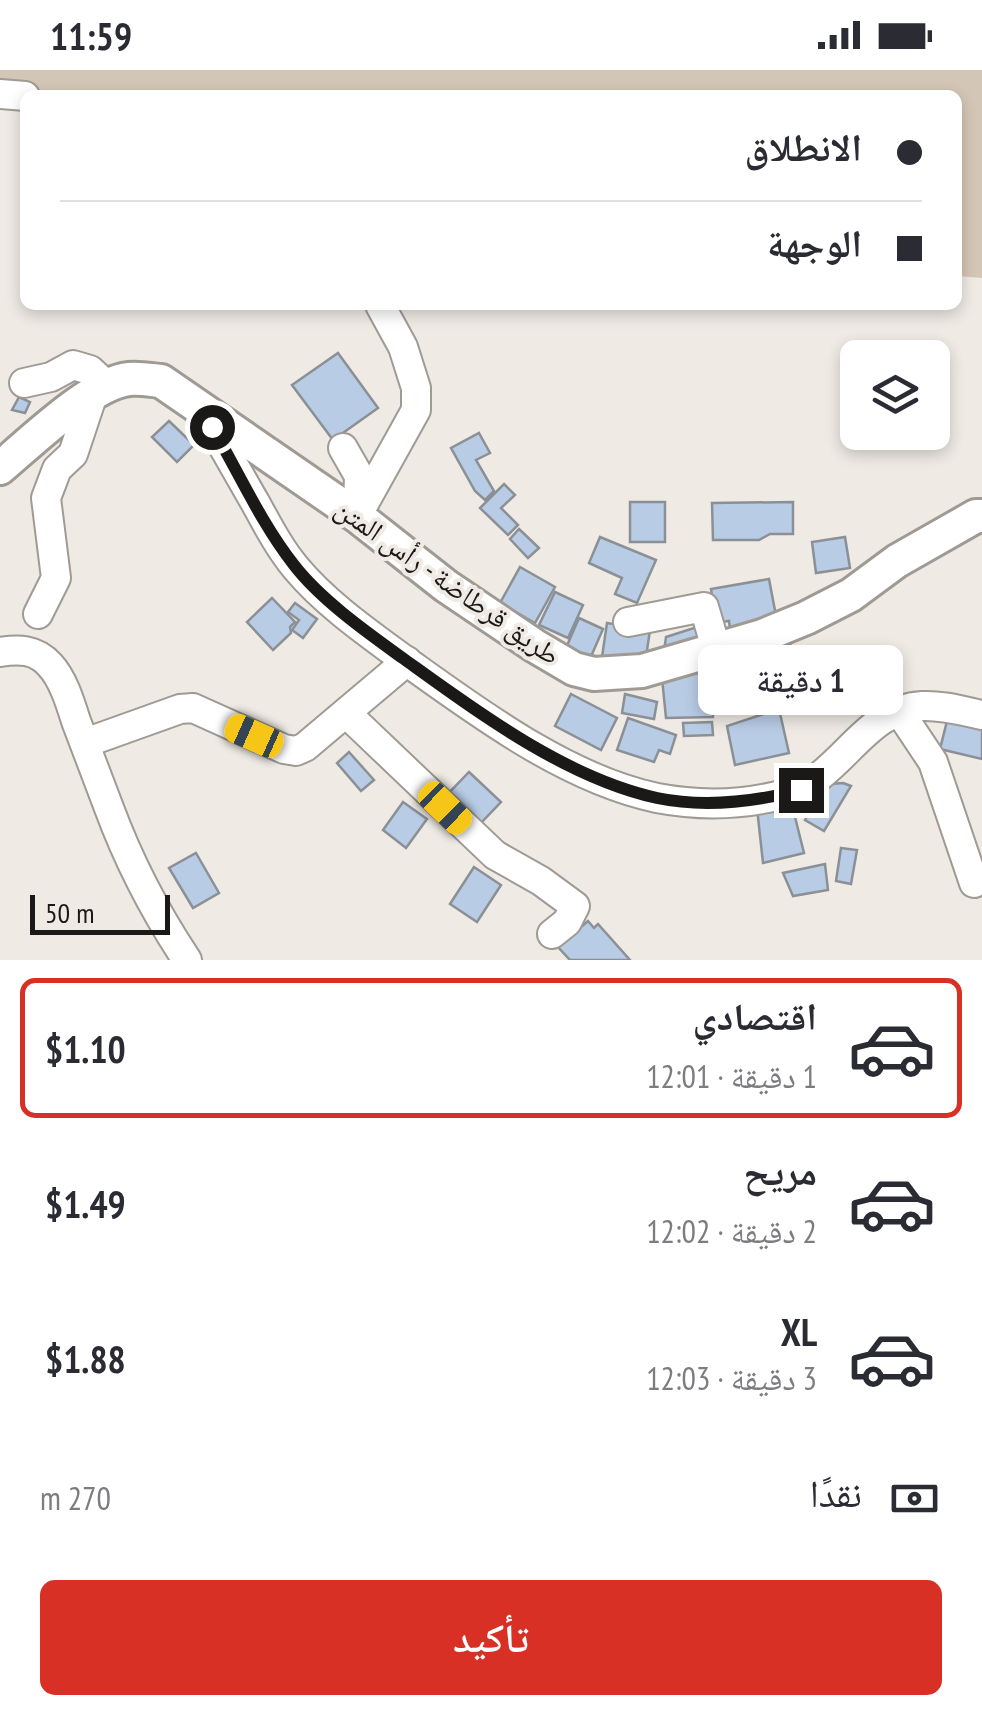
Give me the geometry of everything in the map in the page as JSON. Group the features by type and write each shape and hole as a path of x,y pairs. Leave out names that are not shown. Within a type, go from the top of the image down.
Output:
{"main road":[{"name":"طريق قرطاضة - رأس المتن","path":"0,468 100,390 128,379 161,380 357,516 446,586 534,646 574,669 594,674 642,671 762,636 851,596 897,561 982,516"}],"street":[{"path":"357,516 416,410 416,388 403,347 383,310"},
{"path":"24,383 51,377 73,366 90,370 100,390 73,454 57,469 46,498 56,578 38,614"},
{"path":"200,406 293,564 307,581 368,633 459,698 552,756 614,785 656,798 693,803 741,802 801,790 820,778 880,720 900,711 922,706 982,716"},
{"path":"343,448 359,476 357,516"},
{"path":"628,622 704,607 716,648"},
{"path":"0,652 35,653 56,671 134,870 187,960"},
{"path":"85,743 193,708 296,751 407,661"},
{"path":"900,711 933,762 974,883"},
{"path":"346,713 494,856 575,906 568,922 552,934"}],"shaded area":[{"path":"0,70 982,70 982,278 962,276 962,90 20,90 20,111 0,109"}],"building":[{"path":"338,353 378,408 333,440 292,385"},
{"path":"19,397 30,402 25,413 12,410"},
{"path":"169,421 194,445 177,462 152,437"},
{"path":"479,433 490,453 476,460 494,491 485,500 475,491 451,448"},
{"path":"504,484 515,495 501,508 518,525 508,535 480,508"},
{"path":"630,502 665,502 665,542 630,542"},
{"path":"793,502 793,534 770,534 759,540 713,540 712,503"},
{"path":"519,529 539,548 528,558 510,539"},
{"path":"600,537 656,560 637,603 615,594 622,578 589,563"},
{"path":"845,537 850,568 816,573 812,542"},
{"path":"520,567 555,587 535,623 500,603"},
{"path":"769,579 777,621 730,629 729,621 721,622 715,613 711,589"},
{"path":"555,592 583,605 568,638 539,625"},
{"path":"272,598 295,622 291,633 273,650 247,622"},
{"path":"295,603 317,619 303,638 292,630 299,620 288,612"},
{"path":"579,618 603,629 586,668 562,657"},
{"path":"607,623 650,630 645,664 602,657"},
{"path":"697,627 701,639 664,651 666,637"},
{"path":"789,641 795,659 779,665 772,646"},
{"path":"714,671 713,717 666,718 662,678"},
{"path":"571,694 617,718 601,750 555,726"},
{"path":"625,694 657,702 654,719 622,713"},
{"path":"779,709 789,753 735,765 727,726"},
{"path":"628,718 676,735 670,754 659,750 654,762 617,750"},
{"path":"947,721 982,729 982,759 940,749"},
{"path":"712,722 713,735 684,736 683,723"},
{"path":"349,752 374,780 361,791 337,763"},
{"path":"469,772 501,802 477,827 445,797"},
{"path":"816,785 851,786 824,831 805,820 809,813 797,806 807,790"},
{"path":"790,797 804,853 763,863 757,808"},
{"path":"403,802 427,819 406,848 383,830"},
{"path":"841,848 857,850 851,884 836,881"},
{"path":"196,853 219,893 193,908 169,868"},
{"path":"825,864 828,890 793,896 783,873"},
{"path":"474,867 501,885 477,922 450,904"},
{"path":"588,921 594,928 598,924 630,960 570,960 558,947"}],"route":[{"path":"212,427 264,519 307,581 368,633 433,680 552,756 614,785 656,798 693,803 741,802 801,790"}]}
